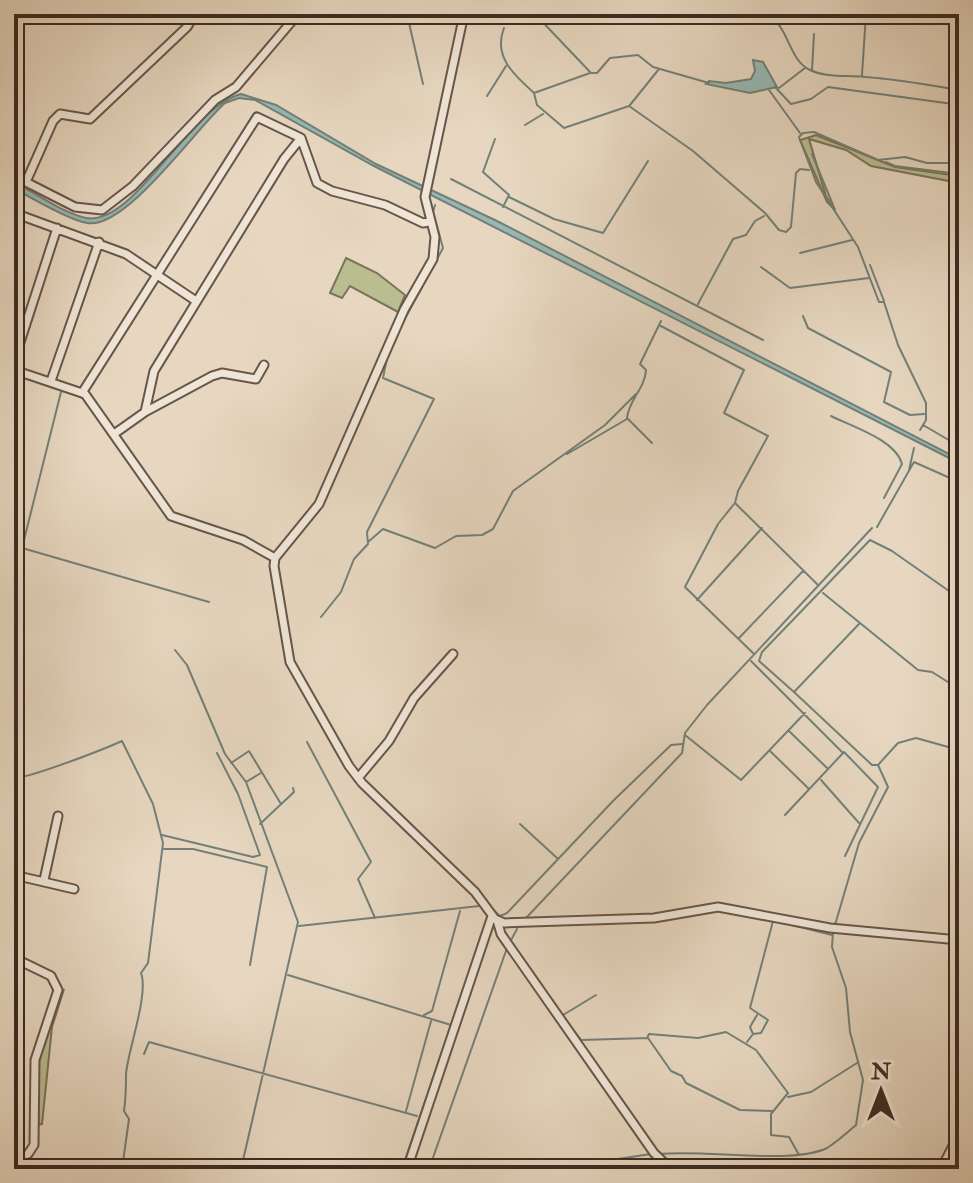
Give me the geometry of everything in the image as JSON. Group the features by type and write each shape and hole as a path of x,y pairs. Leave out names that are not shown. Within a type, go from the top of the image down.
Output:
{"street":[{"path":"26,182 53,121 60,114 90,119 187,27 195,14"},
{"path":"14,176 75,207 102,210 133,186 215,100 236,87 298,14"},
{"path":"464,14 427,189 429,222 436,245 433,259 404,310 319,504 275,558 290,662 358,778 448,864 495,918 501,934 565,1028 654,1153 671,1169"},
{"path":"82,393 257,117 301,138 317,183 332,191 385,205 423,223 429,222"},
{"path":"145,412 154,371 284,159 301,138"},
{"path":"14,224 16,213 99,242 196,301"},
{"path":"14,361 57,228"},
{"path":"51,381 99,242"},
{"path":"114,434 145,412 212,376 222,373 256,379 264,365"},
{"path":"14,370 82,393 171,516 243,540 275,558"},
{"path":"358,778 389,741 414,698 453,654"},
{"path":"44,880 58,816"},
{"path":"14,914 14,877 44,880 74,889"},
{"path":"495,918 513,925 605,921 671,916 718,907 837,929 959,940"},
{"path":"407,1169 495,918"},
{"path":"14,958 51,976 58,990 35,1060 34,1145 28,1154 14,1160"},
{"path":"941,1169 959,1134"}],"green space":[{"path":"816,135 895,167 959,176 959,183 871,166 846,150 809,139 826,196 835,210 827,202 800,140"},
{"path":"346,258 377,273 405,295 398,312 350,286 342,298 330,293"},
{"path":"64,989 52,1027 42,1124 38,1125 39,1058"}],"water":[{"path":"753,60 763,62 777,87 750,93 706,84 709,81 726,83 751,79 755,71"},
{"path":"241,94 276,105 376,164 497,221 959,459 959,463 374,166 255,100 239,98 225,103 140,195 103,221 79,221 14,188 14,182 58,207 86,218 104,216 142,186 221,103"}],"waterway":[{"path":"407,14 423,84"},
{"path":"535,14 591,73 597,73 610,58 638,55 653,67 709,83"},
{"path":"763,14 778,24 797,58 810,70 953,89 953,111 959,119"},
{"path":"862,75 866,14"},
{"path":"504,28 501,38 503,56 512,71 533,92"},
{"path":"812,70 814,34"},
{"path":"487,96 506,66"},
{"path":"779,88 805,68"},
{"path":"630,105 659,69"},
{"path":"590,73 534,93 537,105 564,128 629,106 693,151 765,213 779,230 786,232 791,227 796,173 800,169 809,170"},
{"path":"775,87 791,104 811,99 828,87 953,104"},
{"path":"769,90 800,133"},
{"path":"525,125 543,114"},
{"path":"920,430 926,420 926,403 898,345 884,302 879,302 858,247 816,182 799,137 803,133 814,132 878,160 905,157 927,163 959,163"},
{"path":"495,139 483,172 509,195 503,207"},
{"path":"812,154 835,210"},
{"path":"509,197 554,219 603,233 648,161"},
{"path":"886,162 895,166 959,174"},
{"path":"451,179 763,340"},
{"path":"401,326 443,248 433,212 435,205"},
{"path":"698,304 733,239 746,235 755,221 764,216"},
{"path":"800,253 852,240"},
{"path":"870,265 884,301"},
{"path":"761,267 790,288 869,278"},
{"path":"803,316 808,328 891,372 884,402 910,415 924,414"},
{"path":"652,443 627,418 645,377 646,370 640,364 661,321"},
{"path":"659,325 744,370 724,413 768,436 738,491 735,503 818,585"},
{"path":"321,617 341,592 354,559 368,544 367,532 434,399 383,378 387,358"},
{"path":"61,392 22,548 209,602"},
{"path":"368,542 383,529 435,548 456,536 482,535 493,529 513,491 605,425 636,394"},
{"path":"831,416 872,435 898,455 902,464 884,498"},
{"path":"567,454 627,419"},
{"path":"923,425 959,446"},
{"path":"909,470 914,448"},
{"path":"877,527 914,462 959,482"},
{"path":"734,504 718,524 685,587 753,653"},
{"path":"697,600 762,528"},
{"path":"526,918 682,753 685,733 707,705 872,528"},
{"path":"859,624 794,692 759,661 762,652 870,540 892,551 959,598"},
{"path":"739,638 803,571"},
{"path":"823,593 918,670 932,672 959,689"},
{"path":"175,650 187,665 225,754 246,782 298,922 241,1169"},
{"path":"751,661 842,752"},
{"path":"14,662 19,683 14,714"},
{"path":"794,692 872,765 877,765"},
{"path":"685,735 741,780 805,713"},
{"path":"789,731 827,768"},
{"path":"835,925 859,843 888,787 878,765 898,743 916,738 959,750"},
{"path":"14,778 50,769 122,741 153,804 163,843 148,963 141,973 140,1008 126,1074 124,1111 129,1119 122,1169"},
{"path":"307,742 371,862 358,879 375,918"},
{"path":"492,909 500,916 507,913 613,801 671,745 682,744"},
{"path":"231,763 249,751 281,804"},
{"path":"770,751 808,788"},
{"path":"785,815 844,752 878,787 845,856"},
{"path":"162,835 253,857 260,855 238,794 217,753"},
{"path":"246,782 261,773"},
{"path":"821,780 859,823"},
{"path":"260,824 294,792 293,788"},
{"path":"520,824 557,858"},
{"path":"164,849 193,849 267,867 250,965"},
{"path":"299,926 479,906"},
{"path":"424,1015 432,1011 460,911"},
{"path":"747,1042 753,1034 761,1033 768,1020 750,1008 773,921"},
{"path":"784,923 832,935"},
{"path":"510,942 517,929"},
{"path":"659,1154 771,1156 812,1153 827,1148 856,1125 863,1080 850,1032 846,988 832,947 833,932"},
{"path":"429,1169 507,948"},
{"path":"288,975 451,1025 402,1169"},
{"path":"563,1015 596,995"},
{"path":"753,1034 750,1027 757,1015"},
{"path":"406,1111 431,1021"},
{"path":"568,1024 581,1040 648,1038 671,1071 682,1076 686,1083 740,1110 773,1111"},
{"path":"647,1038 649,1034 698,1038 726,1032 756,1050 788,1093 771,1114 771,1135 789,1137 799,1155"},
{"path":"144,1054 149,1042 417,1116"},
{"path":"788,1097 811,1092 857,1063"},
{"path":"630,1113 650,1141"},
{"path":"587,1169 598,1162 651,1154"},
{"path":"243,1165 255,1169"}]}
